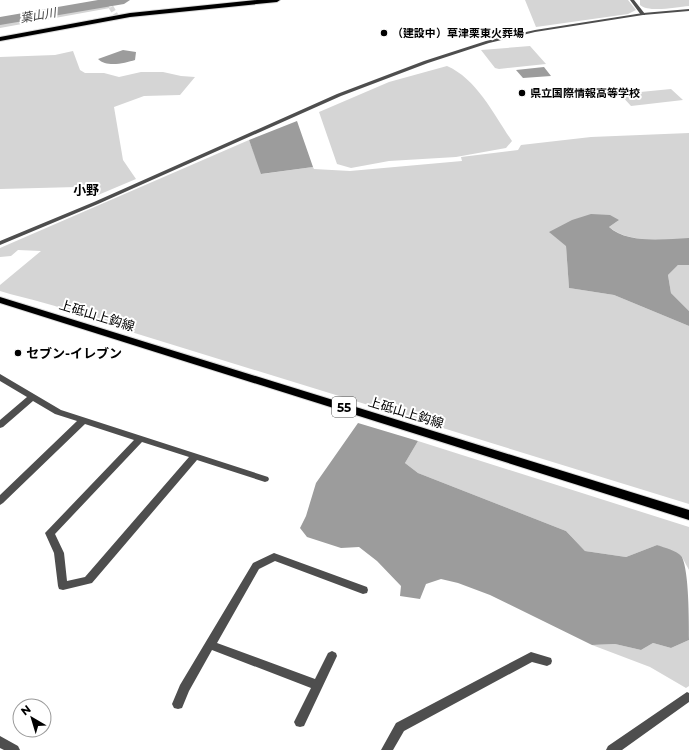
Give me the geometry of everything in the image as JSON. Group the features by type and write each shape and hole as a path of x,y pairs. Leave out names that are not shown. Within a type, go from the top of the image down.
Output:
{"highway":[{"path":"0,33 93,15 213,0"},
{"path":"0,39 130,15 277,0"}],"main road":[{"name":"上砥山上鈎線","path":"0,300 689,515"}],"street":[{"path":"632,0 643,14"},
{"path":"0,243 96,203 340,95 393,74 521,34 643,14 689,10"},
{"path":"0,377 58,412 265,479"},
{"path":"0,425 32,397"},
{"path":"0,501 83,421"},
{"path":"140,439 50,534 59,553 63,586 88,580 195,456"},
{"path":"178,704 184,689 256,566 274,558 363,590"},
{"path":"211,645 317,685"},
{"path":"300,722 332,656"},
{"path":"388,750 400,727 531,657 547,661"},
{"path":"612,750 687,697"},
{"path":"0,741 14,750"}],"shaded area":[{"path":"525,0 628,0 636,10 628,14 536,27"},
{"path":"640,0 689,0 689,6 650,9 640,5"},
{"path":"106,3 110,8 0,28 0,22"},
{"path":"530,46 546,64 499,69 495,68 481,50"},
{"path":"123,50 136,52 135,60 111,64 102,62 98,59"},
{"path":"73,51 80,70 85,73 104,73 119,77 141,72 163,72 195,77 180,95 144,96 114,107 123,160 136,179 98,195 77,187 0,189 0,57 55,55"},
{"path":"447,66 458,72 467,80 484,99 512,141 506,148 456,157 389,161 351,168 337,164 319,112 389,82"},
{"path":"544,67 551,76 523,78 516,70"},
{"path":"671,89 683,100 631,106 620,94"},
{"path":"297,121 313,167 261,174 249,140"},
{"path":"689,133 689,239 658,240 626,236 609,227 619,220 566,246 569,288 614,295 689,326 689,504 86,318 54,306 0,291 0,285 41,251 18,250 11,256 0,257 0,248 249,140 262,174 313,167 314,169 350,171 462,161 461,157 518,150 521,145 591,137"},
{"path":"591,214 610,215 619,220 609,227 626,236 647,239 689,238 689,265 678,265 668,275 671,293 689,311 689,326 614,295 569,288 566,246 549,232 572,220"},
{"path":"678,265 689,265 689,311 671,293 668,275"},
{"path":"358,423 418,441 405,463 418,473 566,531 585,551 626,557 657,545 677,553 682,557 686,573 689,640 671,648 653,643 641,650 615,644 592,645 490,595 458,583 441,579 426,584 420,599 400,596 401,586 377,561 359,547 341,548 307,537 300,528 306,516 316,483"},
{"path":"418,441 689,527 689,570 682,557 657,545 626,557 585,551 566,531 418,473 405,463"},
{"path":"689,640 689,686 686,688 650,667 592,645 615,644 641,650 653,643 671,648"}],"waterway":[{"name":"葉山川","path":"0,21 124,0"}],"tunnel":[{"path":"111,7 118,19"}],"place":[{"name":"（建設中）草津栗東火葬場","path":"384,33"},
{"name":"県立国際情報高等学校","path":"522,93"},
{"name":"セブン-イレブン","path":"18,353"}],"district":[{"name":"小野","path":"86,190"}]}
